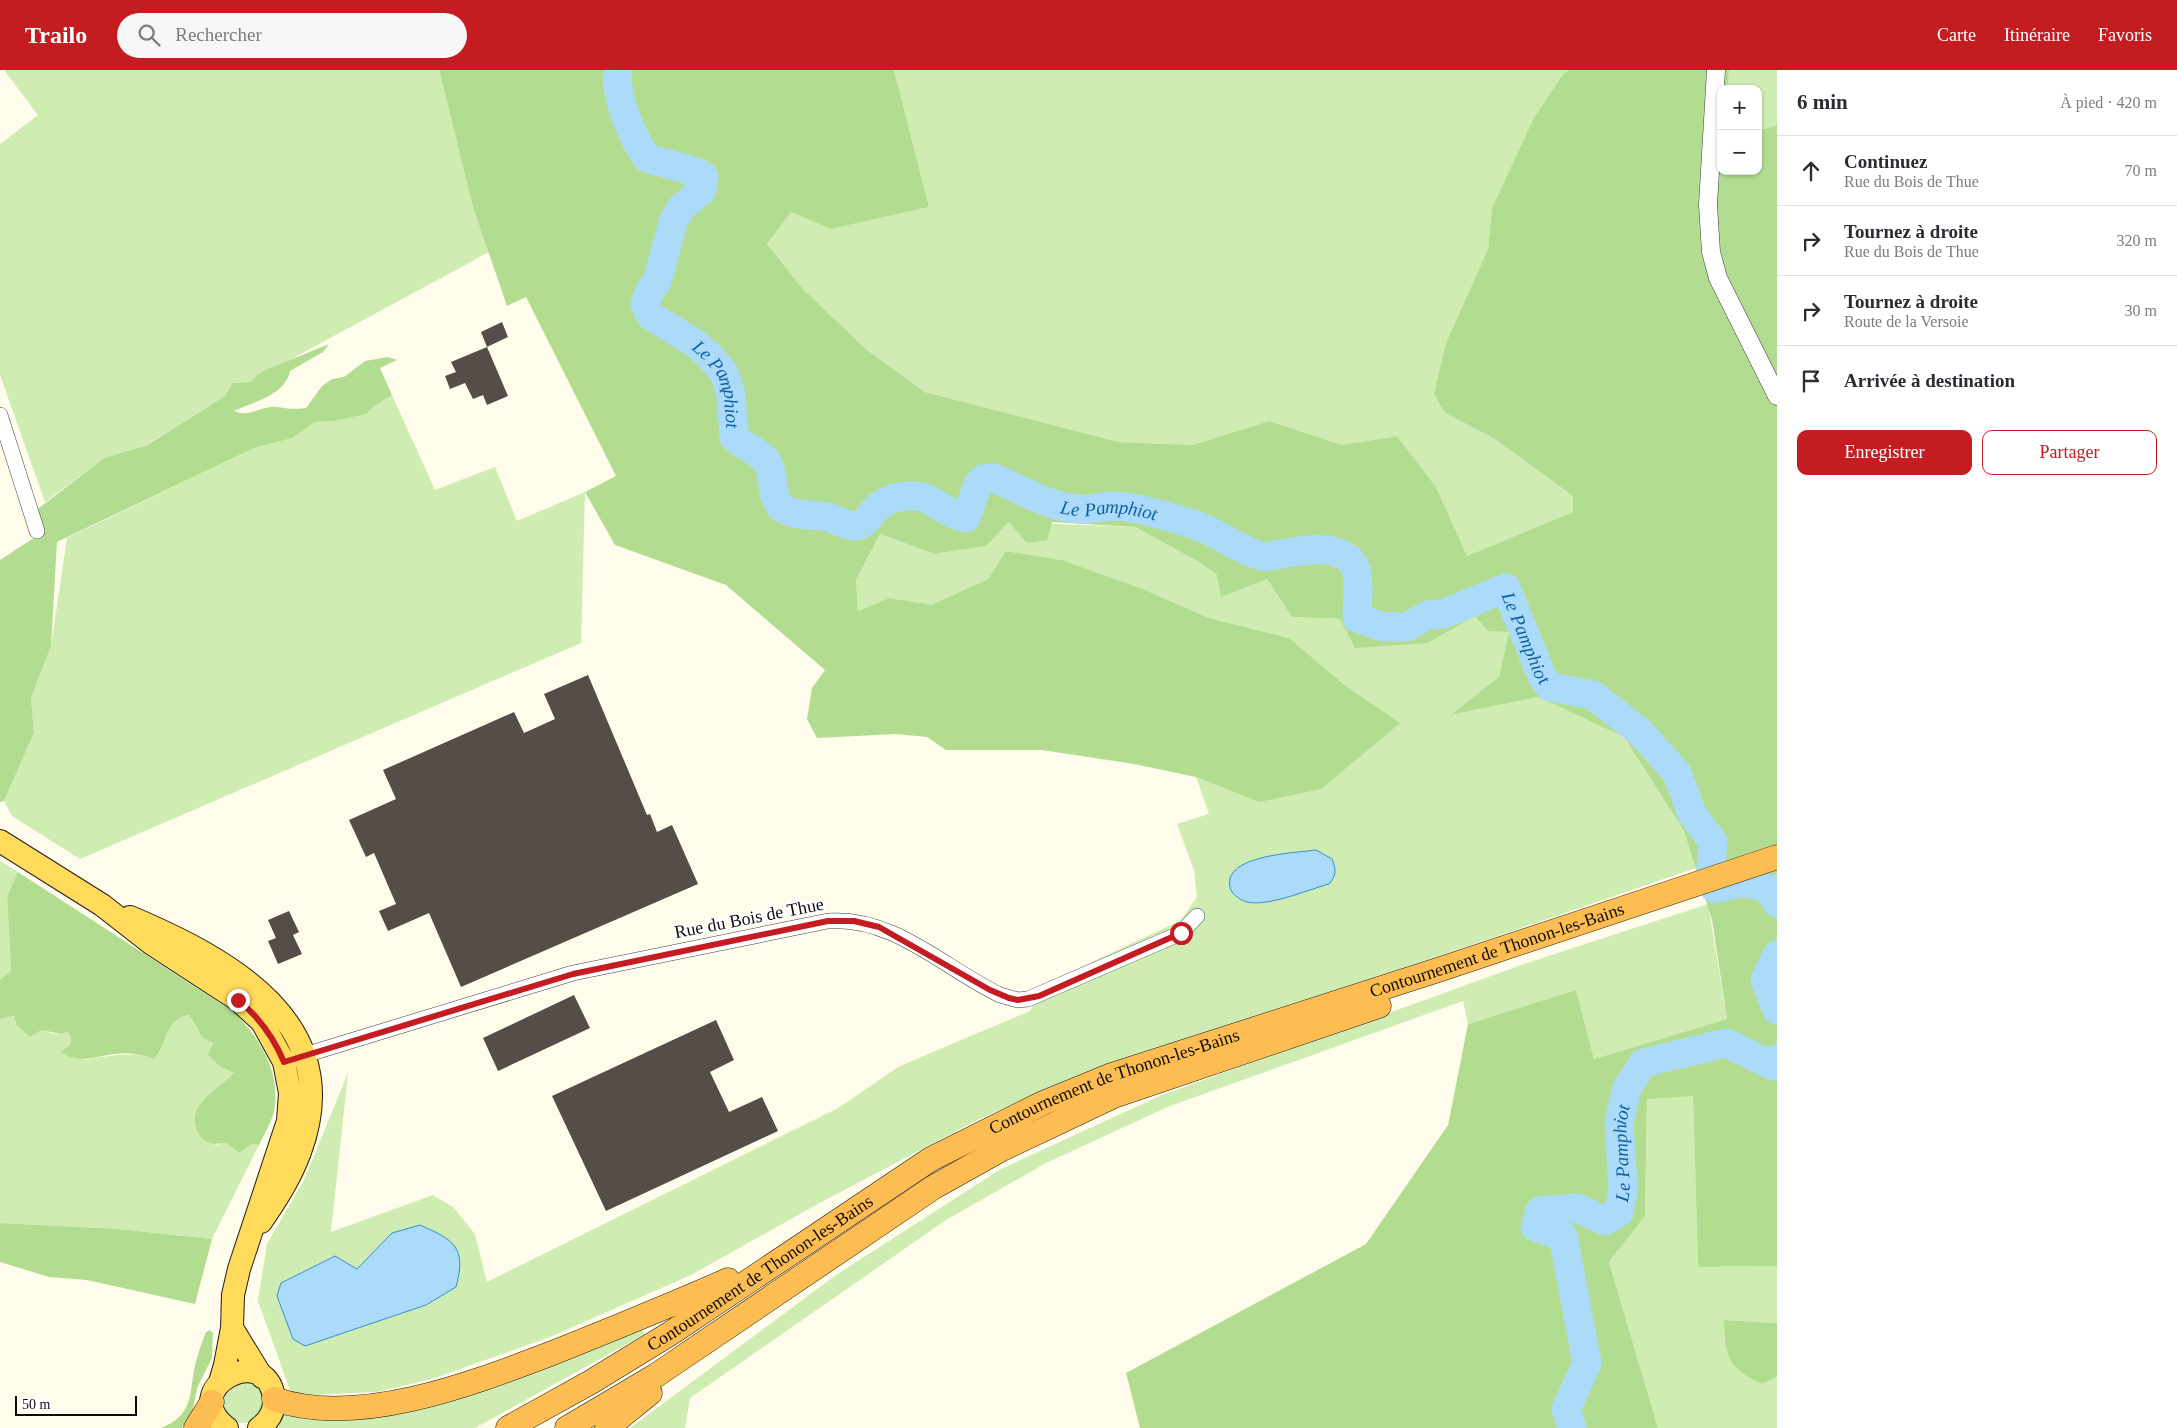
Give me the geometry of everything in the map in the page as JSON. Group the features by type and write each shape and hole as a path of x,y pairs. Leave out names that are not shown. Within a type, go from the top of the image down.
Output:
{"highway":[{"name":"Contournement de Thonon-les-Bains","path":"567,1428 655,1376 934,1187 1048,1125 1145,1085 1777,856"},
{"name":"Contournement de Thonon-les-Bains","path":"508,1428 591,1382 671,1333 778,1259 931,1160 1043,1104 1110,1076 1443,977 1777,870"},
{"path":"274,1399 302,1409 348,1412 385,1408 435,1396 668,1308 778,1259"},
{"path":"607,1428 741,1319"},
{"path":"196,1428 221,1412"}],"main road":[{"path":"0,841 102,905 139,935 252,1011 271,1035 294,1059 288,1121 247,1244 233,1295 232,1328 225,1365 221,1412"},
{"path":"232,1328 270,1387 274,1399 272,1412 260,1428"},
{"path":"221,1412 238,1371 251,1372 262,1377"}],"street":[{"path":"1716,70 1708,205 1711,252 1718,278 1777,396"},
{"path":"0,415 37,530"},
{"name":"Rue du Bois de Thue","path":"294,1059 573,974 828,921 854,921 879,927 995,993 1009,998 1028,999 1181,933 1197,916"}],"green space":[{"path":"4,70 439,70 473,207 489,252 284,363 262,373 251,382 233,383 225,396 146,445 104,458 45,502 0,375 0,144 38,115"},
{"path":"439,70 894,70 929,207 831,229 791,212 767,244 803,289 867,350 925,392 1119,442 1193,445 1269,421 1342,445 1397,436 1436,487 1467,556 1573,512 1573,496 1495,439 1445,413 1434,394 1446,343 1488,249 1492,208 1534,118 1564,73 1569,70 1729,70 1728,85 1717,85 1717,175 1762,175 1762,130 1777,125 1777,1266 1698,1267 1693,1096 1647,1099 1645,1216 1609,1262 1658,1428 1140,1428 1126,1373 1366,1244 1448,1125 1468,1024 1576,990 1594,1059 1727,1019 1712,920 1684,831 1624,737 1538,697 1451,715 1499,677 1509,632 1488,631 1475,616 1428,643 1355,648 1340,619 1292,617 1267,579 1221,597 1217,575 1199,562 1135,527 1052,522 1047,540 1027,543 1009,522 986,546 934,554 880,534 856,580 858,611 889,598 932,605 988,579 1006,551 1062,560 1143,589 1209,618 1289,638 1346,686 1400,723 1321,789 1259,802 1196,777 1134,764 1042,750 946,750 927,737 896,734 817,738 807,719 812,688 825,670 726,585 615,545 585,492 616,476 526,297 507,306 473,207"},
{"path":"894,70 1569,70 1564,73 1492,208 1488,249 1446,343 1445,413 1495,439 1573,496 1573,512 1467,556 1436,487 1397,436 1342,445 1269,421 1193,445 1119,442 925,392 867,350 803,289 767,244 791,212 831,229 929,207"},
{"path":"1729,70 1777,70 1777,125 1762,130 1762,85 1728,85"},
{"path":"329,344 323,352 290,371 282,386 268,397 234,411 250,413 269,407 306,408 322,386 332,379 344,377 365,361 388,357 397,360 380,368 392,395 373,407 367,414 334,421 315,422 292,438 254,448 57,542 51,646 31,698 34,733 4,801 0,802 0,560 34,538 26,518 104,458 147,445 225,396 233,383 251,382 257,375 268,369"},
{"path":"392,395 435,490 495,467 517,521 585,492 581,643 80,859 12,816 4,801 34,733 31,698 51,646 67,538 254,448 291,438 315,422 334,421 367,414 373,407"},
{"path":"1009,522 1135,527 1199,562 1217,575 1267,579 1292,617 1340,619 1428,643 1475,616 1488,630 1510,632 1499,677 1452,715 1538,697 1624,737 1684,831 1696,868 1436,957 1092,1070 979,1119 814,1206 691,1275 550,1337 432,1379 377,1392 310,1395 291,1393 258,1301 267,1244 304,1180 348,1073 331,1232 433,1195 453,1207 475,1234 487,1282 838,1108 900,1066 1030,1011 1042,985 1180,921 1197,897 1194,870 1177,824 1209,814 1196,777 1259,802 1400,723 1346,686 1289,638 1209,618 1143,589 1062,560 1006,551 988,579 932,606 889,598 858,611 856,580 880,534 934,554 986,546","holes":["392,1233 293,1339 277,1297 281,1283 334,1256 357,1269"]},
{"path":"0,861 18,872 7,896 11,971 0,980"},
{"path":"18,872 234,1012 252,1032 270,1066 275,1091 274,1110 259,1145 251,1144 239,1153 226,1143 214,1144 207,1142 199,1134 195,1124 195,1115 199,1107 211,1092 234,1073 221,1067 208,1055 213,1043 203,1038 189,1015 175,1021 154,1059 125,1053 88,1059 75,1058 61,1052 70,1045 71,1037 68,1032 61,1034 41,1030 30,1037 17,1025 14,1016 0,1019 0,980 11,971 7,896"},
{"path":"1708,904 1727,1019 1594,1059 1576,990 1468,1024 1463,1001 1170,1106 1048,1162 946,1220 690,1398 685,1428 630,1428 836,1275 1001,1169 1162,1095 1527,963"},
{"path":"189,1015 195,1026 213,1043 221,1067 234,1073 207,1096 215,1145 226,1143 239,1153 251,1144 259,1145 212,1239 119,1229 0,1223 0,1019 16,1017 54,1034 68,1032 71,1037 70,1045 83,1060 128,1055 145,1056 154,1059 175,1021"},
{"path":"1693,1095 1698,1267 1777,1266 1777,1323 1724,1320 1761,1384 1777,1377 1777,1428 1658,1428 1609,1262 1645,1216 1647,1099"},
{"path":"0,1223 119,1229 212,1239 195,1304 87,1280 49,1277 0,1262"},
{"path":"1724,1320 1777,1323 1777,1377 1762,1384 1741,1372 1735,1366 1727,1352"},
{"path":"210,1330 213,1333 212,1358 197,1388 192,1415 182,1428 161,1428 172,1423 185,1410 199,1352 206,1332"},
{"path":"642,1330 645,1334 475,1428 275,1428 284,1414 317,1418 470,1389 555,1365"},
{"path":"243,1381 258,1387 264,1402 258,1417 243,1423 228,1417 222,1402 228,1387"}],"water":[{"path":"1316,850 1332,859 1335,872 1329,884 1288,897 1256,903 1242,900 1231,890 1231,876 1238,868 1249,862 1278,855"},
{"path":"420,1225 442,1235 455,1247 460,1263 456,1287 426,1305 305,1346 293,1339 277,1296 281,1283 335,1256 357,1269 392,1233"}],"building":[{"path":"502,322 508,337 487,347 481,332"},
{"path":"487,347 508,396 487,405 483,395 473,399 465,383 450,389 445,376 456,372 451,362"},
{"path":"588,675 647,815 650,814 657,832 672,825 698,884 461,987 429,913 388,931 379,911 396,904 374,853 366,857 349,820 396,799 383,770 514,712 524,733 555,719 544,694"},
{"path":"289,911 299,932 293,935 302,954 278,964 268,941 276,938 268,920"},
{"path":"574,995 590,1028 498,1071 483,1038"},
{"path":"716,1020 734,1060 710,1072 729,1112 762,1097 778,1131 606,1211 552,1096"}],"waterway":[{"name":"Le Pamphiot","path":"618,70 617,80 625,116 647,158 699,173 704,177 702,190 682,207 674,219 657,282 650,290 645,304 651,316 696,344 710,356 724,373 731,394 734,437 765,459 770,469 778,503 787,511 827,517 856,526 863,523 876,508 886,501 898,497 911,496 926,499 966,518 978,484 983,479 994,478 1036,498 1069,508 1091,509 1120,506 1170,517 1199,526 1246,550 1265,557 1314,550 1327,550 1338,553 1348,558 1357,571 1357,618 1384,627 1407,627 1428,615 1443,614 1506,588 1542,676 1550,687 1593,695 1640,732 1677,773 1692,814 1713,842 1710,881 1715,889 1744,882 1769,889 1777,903"},
{"name":"Le Pamphiot","path":"1777,955 1765,980 1777,1010"},
{"name":"Le Pamphiot","path":"1572,1428 1566,1409 1587,1363 1563,1236 1535,1227 1540,1211 1577,1208 1605,1221 1619,1212 1623,1189 1619,1123 1627,1088 1643,1063 1726,1043 1773,1066 1777,1059"}],"route":[{"path":"238,1000 262,1022 279,1049 284,1062 573,974 828,921 846,920 879,927 895,934 990,990 1018,1000 1039,996 1181,933"}]}
